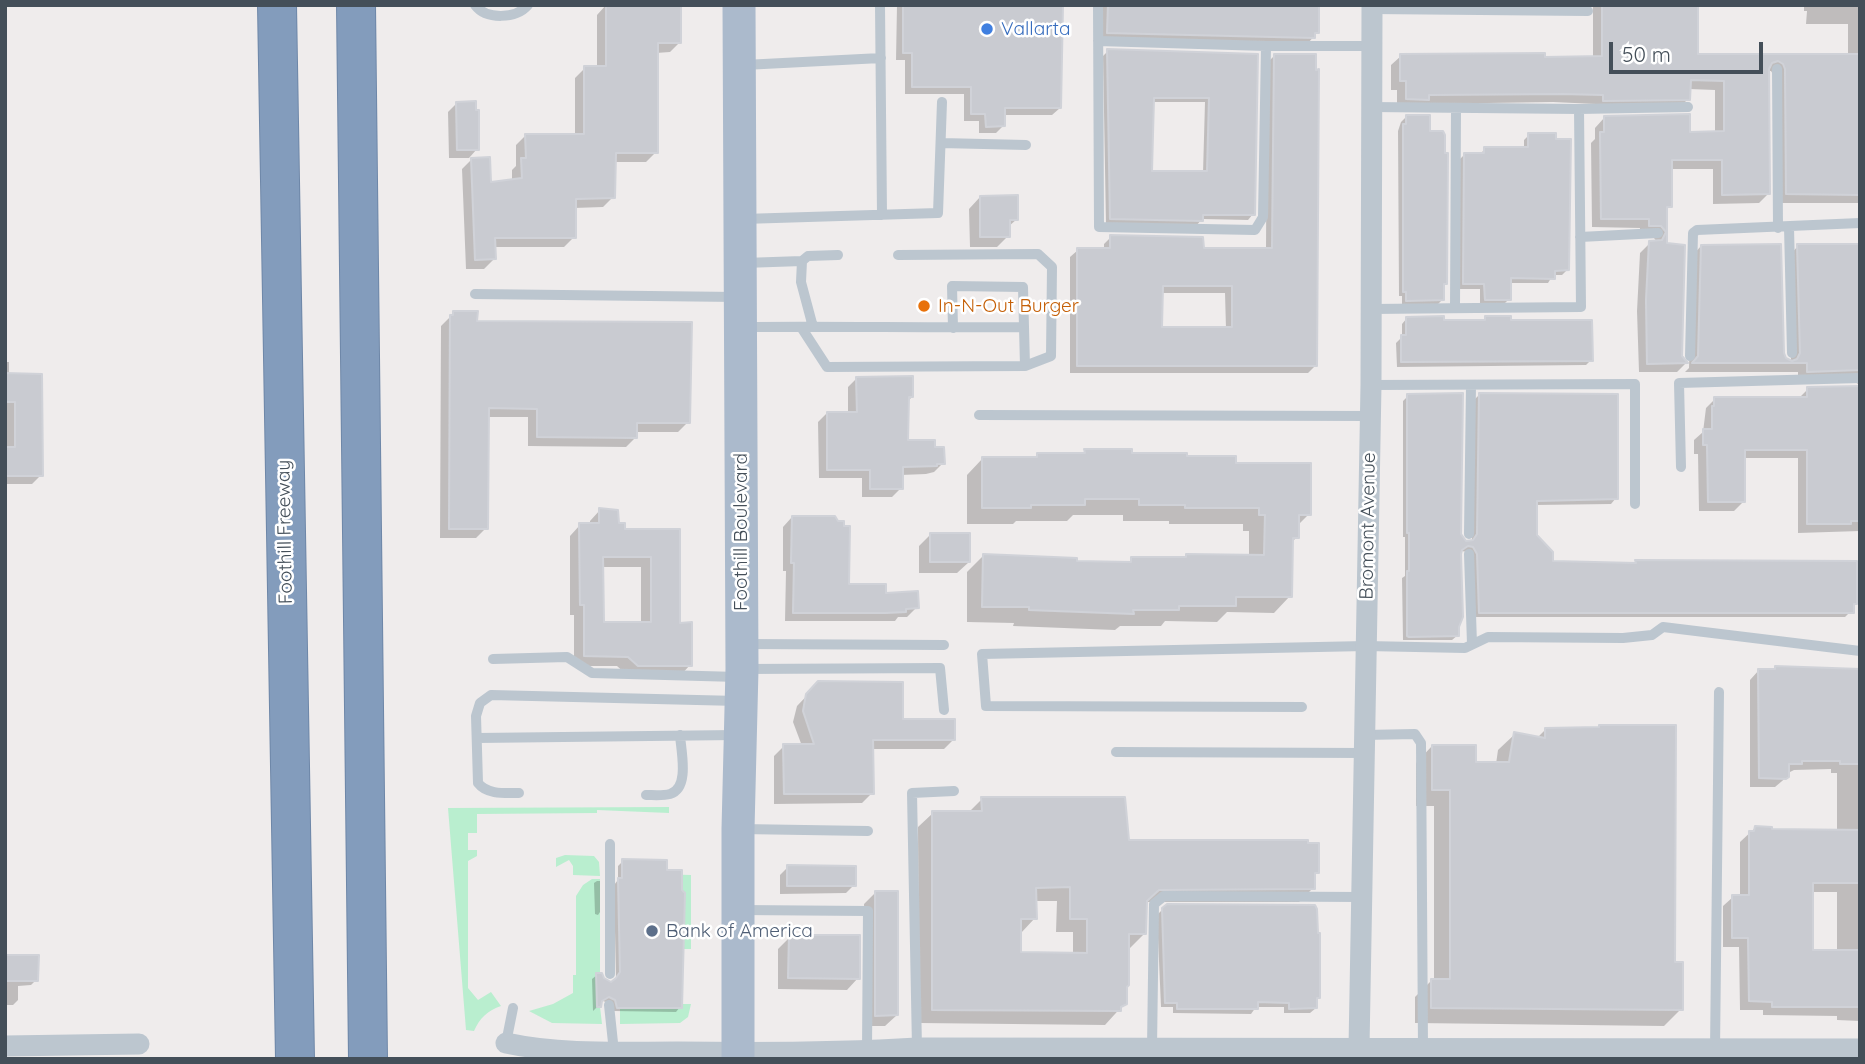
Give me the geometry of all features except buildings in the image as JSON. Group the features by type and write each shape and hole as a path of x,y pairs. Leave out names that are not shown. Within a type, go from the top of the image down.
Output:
{"highway":[{"name":"Foothill Freeway","path":"277,5 295,1059"},
{"path":"356,5 368,1059"}],"main road":[{"name":"Foothill Boulevard","path":"738,1056 738,829 742,673 739,5"}],"street":[{"name":"Bromont Avenue","path":"1359,1047 1371,385 1372,7"},
{"path":"506,1043 536,1049 738,1056 917,1048 1088,1053 1152,1048 1327,1053 1359,1047 1541,1054 1860,1049"},
{"path":"5,1046 115,1051 139,1044"}],"lane":[{"path":"475,5 486,15 513,15 523,11 528,5"},
{"path":"880,5 882,215"},
{"path":"1098,5 1099,227 1255,230 1263,217 1266,46"},
{"path":"1372,7 1588,11"},
{"path":"1098,41 1371,46"},
{"path":"739,65 881,58"},
{"path":"1777,69 1791,353"},
{"path":"740,219 938,213 942,102"},
{"path":"1371,107 1689,107"},
{"path":"1455,308 1456,108"},
{"path":"1371,309 1580,307 1579,109"},
{"path":"941,143 1026,145"},
{"path":"1690,356 1693,233 1698,230 1860,223"},
{"path":"1580,237 1658,233"},
{"path":"801,327 827,367 1025,366 1051,356 1052,267 1038,254 898,255"},
{"path":"740,263 802,261 808,256 838,255"},
{"path":"802,261 801,282 813,327"},
{"path":"953,328 951,286 1023,287 1025,366"},
{"path":"475,294 740,312 801,327 1024,327"},
{"path":"1681,467 1679,383 1860,378"},
{"path":"1469,534 1471,384"},
{"path":"1371,385 1635,384 1635,504"},
{"path":"979,415 1370,416"},
{"path":"1469,554 1472,644"},
{"path":"1302,707 986,706 982,654 1366,646 1465,648 1488,637 1623,638 1652,635 1663,627 1860,651"},
{"path":"519,793 482,789 478,783 476,716 480,703 491,695 742,673 943,645"},
{"path":"493,659 567,657 592,673 742,673 940,668 944,710"},
{"path":"1715,1050 1718,692"},
{"path":"1116,752 1364,744 1415,734 1421,743 1430,1051"},
{"path":"646,795 670,794 679,788 682,781 680,735"},
{"path":"477,738 741,735"},
{"path":"917,1048 912,793 954,791"},
{"path":"738,829 868,831"},
{"path":"610,844 610,974"},
{"path":"1152,1048 1154,904 1159,898 1164,895 1361,897"},
{"path":"738,910 868,911 867,1051"},
{"path":"610,1005 614,1052"},
{"path":"506,1043 513,1008"}],"green space":[{"path":"669,807 669,813 597,810 597,813 477,814 477,833 468,833 468,850 477,850 477,856 468,861 468,988 478,1000 491,992 501,1006 484,1016 474,1031 466,1030 448,808"},
{"path":"565,855 594,856 599,862 600,876 573,875 573,866 569,860 556,867 556,858"},
{"path":"656,874 691,875 691,949 684,949 685,893"},
{"path":"592,879 600,879 602,1024 552,1023 529,1011 553,1004 573,993 573,975 576,975 576,896 583,885"},
{"path":"682,1004 691,1004 688,1017 680,1023 620,1024 620,1008 682,1008"}],"place":[{"name":"Vallarta","path":"987,29"},
{"name":"In-N-Out Burger","path":"924,306"},
{"name":"Bank of America","path":"652,931"}]}
